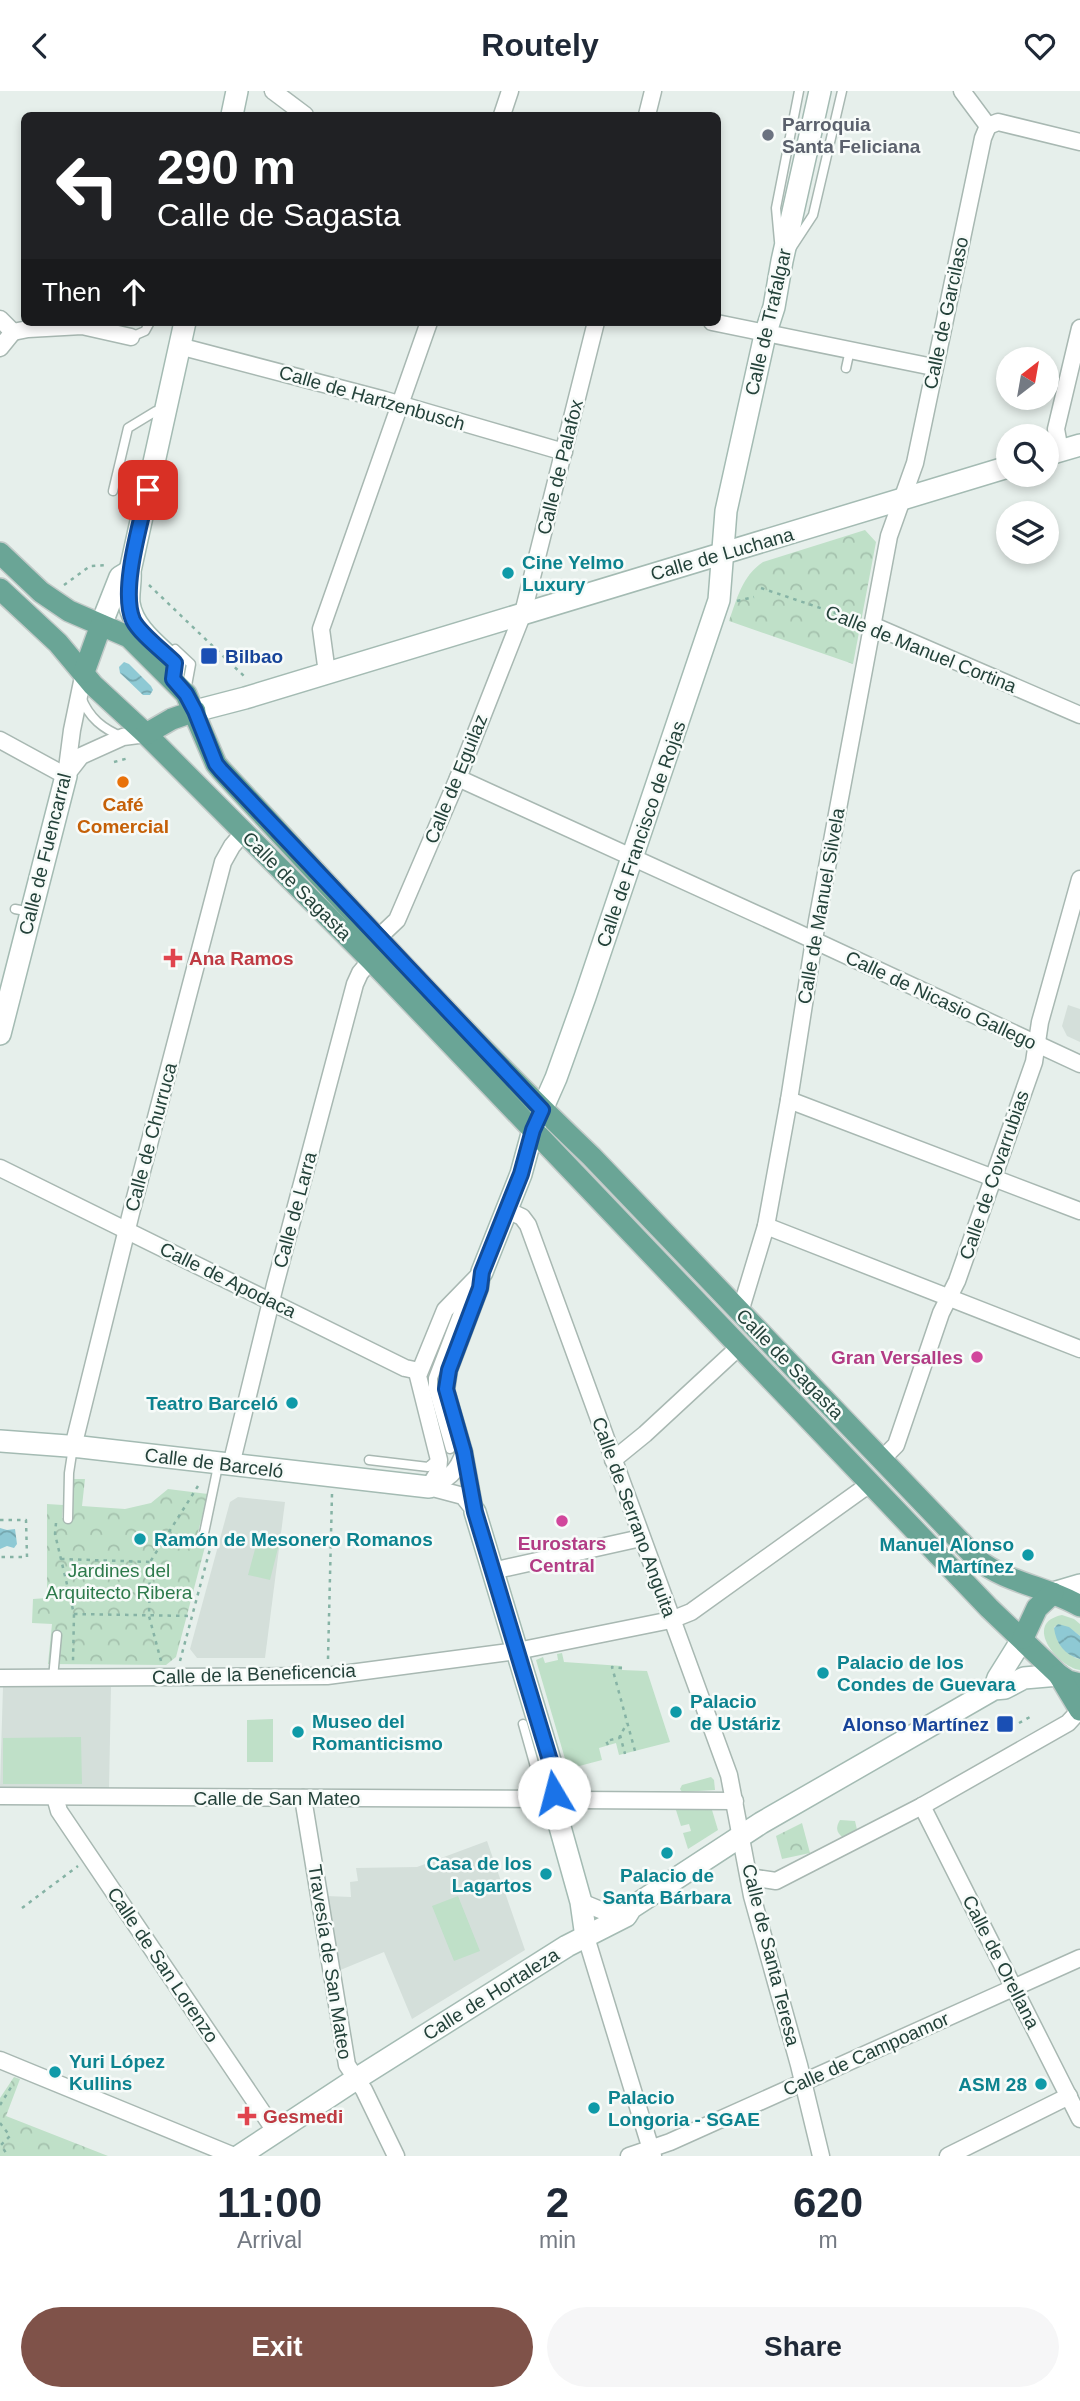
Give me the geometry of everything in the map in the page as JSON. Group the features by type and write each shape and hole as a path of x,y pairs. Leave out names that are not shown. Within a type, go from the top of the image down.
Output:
{"main road":[{"path":"0,553 41,592 69,611 130,637 184,695 172,719 146,734"},
{"name":"Calle de Sagasta","path":"0,589 58,643 93,685 146,734 372,960 989,1608 1059,1675"},
{"path":"84,672 101,625"},
{"name":"Calle de Sagasta","path":"184,695 221,770 542,1110 592,1157 984,1565 1002,1575 1053,1593 1080,1606"},
{"path":"1023,1638 1037,1608 1053,1593"},
{"path":"1059,1675 1068,1681 1080,1683"},
{"path":"1059,1675 1080,1710"}],"street":[{"path":"233,112 237,91"},
{"path":"273,91 301,112"},
{"path":"503,112 510,91"},
{"path":"648,112 653,91"},
{"name":"Calle de Trafalgar","path":"724,554 726,511 765,335 774,307 820,91"},
{"path":"962,91 988,126 998,123 1080,142"},
{"name":"Calle de Garcilaso","path":"901,500 915,463 933,367 988,126"},
{"path":"0,319 13,332"},
{"path":"721,324 933,367"},
{"path":"0,348 13,332 28,329 82,326 131,337"},
{"path":"184,326 130,571 129,605 134,622 175,663 184,695"},
{"path":"327,673 320,629 428,326"},
{"name":"Calle de Palafox","path":"523,613 595,326"},
{"path":"1062,451 1056,429 1080,328"},
{"name":"Calle de Hartzenbusch","path":"179,346 564,452"},
{"name":"Calle de Luchana","path":"184,695 327,673 996,471"},
{"name":"Calle de Manuel Silvela","path":"740,1311 766,1226 814,941 872,625 889,536 901,500"},
{"name":"Calle de Francisco de Rojas","path":"542,1110 564,1056 633,858 719,600 724,554"},
{"path":"101,625 120,577 130,571"},
{"name":"Calle de Eguilaz","path":"378,938 397,920 458,778 523,613"},
{"name":"Calle de Manuel Cortina","path":"872,625 1080,715"},
{"name":"Calle de Fuencarral","path":"0,1034 23,911 66,776 84,672"},
{"path":"0,740 66,776 81,756 123,737 146,734"},
{"name":"Calle de Nicasio Gallego","path":"458,778 1080,1064"},
{"name":"Calle de Churruca","path":"73,1447 223,862 243,833"},
{"name":"Calle de Covarrubias","path":"881,1460 896,1445 941,1313 994,1177 1034,1062 1035,1044 1080,879"},
{"name":"Calle de Larra","path":"225,1464 272,1301 355,983 372,960"},
{"path":"789,1100 1080,1211"},
{"path":"542,1110 449,1370 446,1389 451,1452 475,1512 563,1799 586,1937 653,2152"},
{"name":"Calle de Apodaca","path":"0,1168 405,1368 419,1371"},
{"name":"Calle de Serrano Anguita","path":"507,1210 522,1217 528,1226 726,1767 742,1835"},
{"path":"766,1226 1080,1349"},
{"path":"429,1487 452,1475 458,1468 418,1382 419,1371 448,1305 482,1272"},
{"path":"613,1459 646,1434 739,1347"},
{"name":"Calle de Barceló","path":"0,1441 429,1487"},
{"path":"429,1487 451,1452"},
{"name":"Calle de la Beneficencia","path":"0,1678 327,1676 517,1651 671,1620 691,1612 871,1483"},
{"path":"429,1487 463,1496 475,1512"},
{"path":"492,1568 501,1569 641,1538"},
{"path":"1053,1593 1080,1585"},
{"path":"994,1689 1023,1638"},
{"name":"Calle de Hortaleza","path":"237,2156 567,1946 626,1916 631,1908 742,1835 994,1689 1005,1688 1024,1678 1059,1675"},
{"path":"750,1877 776,1881 922,1806 1068,1723 1080,1710"},
{"name":"Calle de San Mateo","path":"0,1796 735,1801"},
{"name":"Calle de San Lorenzo","path":"55,1797 59,1811 89,1857 275,2131"},
{"name":"Travesía de San Mateo","path":"303,1798 347,2065 396,2156"},
{"name":"Calle de Orellana","path":"922,1806 1080,2119"},
{"name":"Calle de Santa Teresa","path":"742,1835 752,1896 821,2156"},
{"path":"581,1902 603,1911 619,1906 631,1908"},
{"name":"Calle de Campoamor","path":"629,2156 653,2152 1080,1958"},
{"path":"0,2060 237,2156"},
{"path":"948,2156 1069,2096"}],"lane":[{"path":"782,261 776,208 799,91"},
{"path":"782,261 813,215 842,91"},
{"path":"131,337 145,331 148,326"},
{"path":"846,368 850,350"},
{"path":"113,491 128,428 156,411 165,413"},
{"path":"172,646 191,664 184,695"},
{"path":"79,695 86,711 107,730 123,737"},
{"path":"68,1519 69,1473 73,1447"},
{"path":"369,1460 428,1467 451,1452"},
{"path":"203,1538 225,1464"},
{"path":"53,1678 57,1635"},
{"path":"523,1724 541,1788 563,1799"}],"path":[{"path":"63,585 90,566 109,565 146,575 145,581 245,677"},
{"name":"Calle de Manuel Cortina","path":"761,588 872,625"},
{"path":"114,762 129,758"},
{"path":"171,1677 149,1616 150,1562 198,1486"},
{"path":"327,1676 332,1494"},
{"path":"0,1520 26,1520 27,1557 0,1557"},
{"path":"56,1522 55,1534 74,1614 72,1678"},
{"path":"171,1677 193,1616 212,1540"},
{"path":"61,1559 150,1562"},
{"path":"74,1614 193,1616"},
{"path":"622,1668 612,1667 635,1751"},
{"path":"1019,1723 1030,1717"},
{"path":"607,1745 606,1741 620,1735 627,1723"},
{"path":"620,1735 625,1754"},
{"path":"22,1908 89,1857"},
{"path":"0,2105 17,2078"},
{"path":"0,2123 10,2136 0,2145 8,2156"}],"shaded area":[{"path":"1068,1005 1080,1009 1080,1042 1067,1036 1062,1026"},
{"path":"238,1497 285,1502 265,1658 197,1658 190,1649 230,1502"},
{"path":"3,1687 111,1687 109,1789 0,1787"},
{"path":"487,1841 525,1950 412,2019 384,1952 338,1971 326,1896 351,1897 350,1882 358,1881 356,1868 417,1867"}],"green space":[{"path":"865,530 876,542 853,664 729,621 745,581 763,562"},
{"name":"Jardines del Arquitecto Ribera","path":"74,1479 85,1479 82,1506 125,1509 151,1503 168,1489 208,1494 197,1536 207,1539 176,1657 166,1665 48,1664 52,1624 32,1623 33,1599 47,1598 47,1504 63,1505 62,1518 73,1519"},
{"path":"258,1538 279,1544 270,1580 248,1575"},
{"path":"1062,1615 1080,1624 1080,1636 1075,1632 1055,1626 1054,1628 1075,1658 1080,1659 1080,1670 1062,1661 1044,1635 1050,1620"},
{"path":"562,1653 564,1662 622,1666 622,1670 647,1671 670,1742 619,1755 616,1743 599,1748 602,1760 568,1769 536,1660 543,1657 545,1663 558,1660 557,1654"},
{"path":"273,1719 273,1762 247,1762 247,1720"},
{"path":"81,1737 82,1784 3,1784 3,1738"},
{"path":"711,1777 715,1790 682,1792 680,1789 682,1785"},
{"path":"676,1810 712,1810 718,1830 688,1849 683,1833 691,1831 689,1824 681,1826"},
{"path":"840,1820 855,1821 858,1834 847,1841 838,1832"},
{"path":"802,1823 810,1853 782,1859 776,1836"},
{"path":"458,1896 480,1951 454,1961 432,1906"},
{"path":"14,2077 20,2079 6,2116 108,2156 0,2156 0,2098"}],"water":[{"path":"124,662 151,686 153,690 150,695 143,695 120,673 119,667"},
{"path":"0,1528 15,1529 17,1544 14,1548 7,1546 0,1549"},
{"path":"1058,1624 1069,1627 1080,1636 1080,1659 1070,1655 1059,1644 1054,1628"}],"place":[{"name":"Parroquia Santa Feliciana","path":"768,135"},
{"name":"Cine Yelmo Luxury","path":"508,573"},
{"name":"Bilbao","path":"209,656"},
{"name":"Café Comercial","path":"123,782"},
{"name":"Ana Ramos","path":"173,958"},
{"name":"Gran Versalles","path":"977,1357"},
{"name":"Teatro Barceló","path":"292,1403"},
{"name":"Eurostars Central","path":"562,1521"},
{"name":"Ramón de Mesonero Romanos","path":"140,1539"},
{"name":"Manuel Alonso Martínez","path":"1028,1555"},
{"name":"Palacio de los Condes de Guevara","path":"823,1673"},
{"name":"Palacio de Ustáriz","path":"676,1712"},
{"name":"Alonso Martínez","path":"1005,1724"},
{"name":"Museo del Romanticismo","path":"298,1732"},
{"name":"Palacio de Santa Bárbara","path":"667,1853"},
{"name":"Casa de los Lagartos","path":"546,1874"},
{"name":"Yuri López Kullins","path":"55,2072"},
{"name":"ASM 28","path":"1041,2084"},
{"name":"Palacio Longoria - SGAE","path":"594,2108"},
{"name":"Gesmedi","path":"247,2116"}],"route":[{"path":"148,490 130,571 129,605 134,622 175,663 173,679 186,694 195,711 216,764 542,1110 533,1130 521,1174 482,1272 482,1282 449,1370 446,1389 464,1452 475,1512 555,1777 554,1793"}]}
